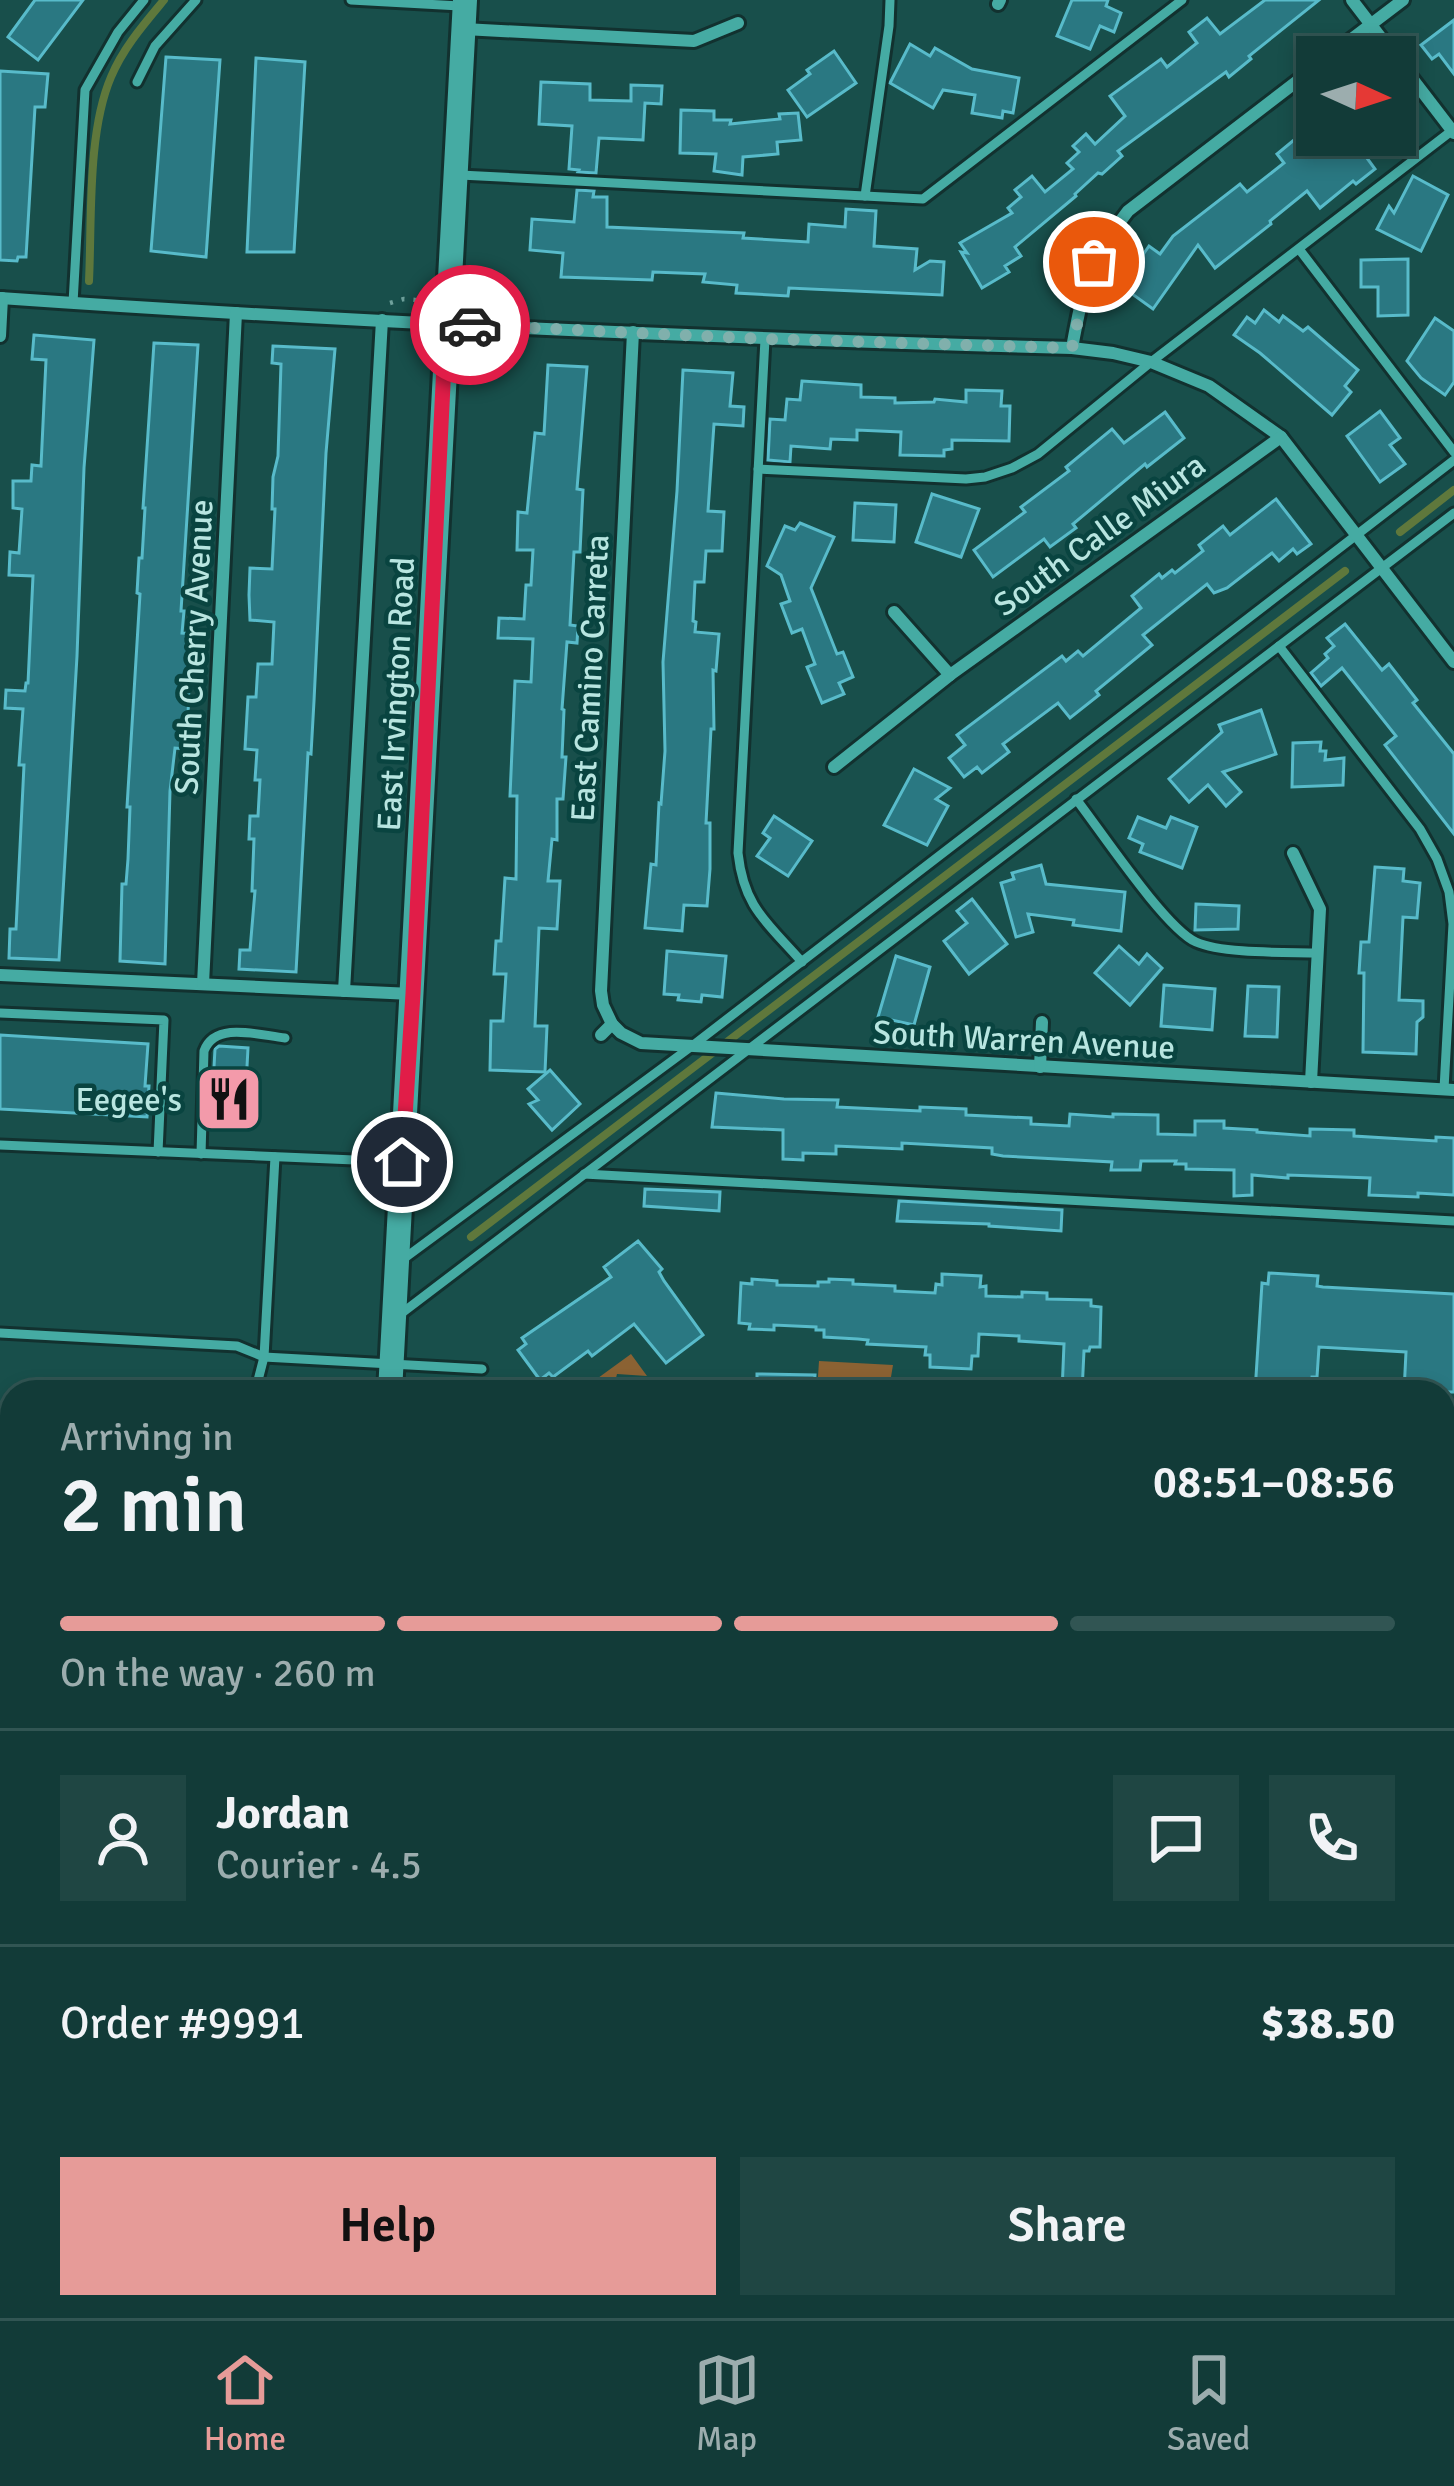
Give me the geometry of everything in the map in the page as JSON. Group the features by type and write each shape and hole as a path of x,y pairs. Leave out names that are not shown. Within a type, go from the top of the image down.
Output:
{"main road":[{"name":"East Irvington Road","path":"391,1380 464,12"}],"street":[{"path":"1352,0 1453,131"},
{"path":"1355,36 1403,0"},
{"path":"464,12 694,41 738,23"},
{"path":"1072,348 1088,273 1128,212 1296,82"},
{"path":"0,336 1,298 236,314 1113,353 1210,386 1281,436 1454,662"},
{"name":"South Cherry Avenue","path":"203,984 236,314"},
{"name":"East Irvington Road","path":"344,992 382,320"},
{"name":"East Camino Carreta","path":"613,1024 601,992 633,332"},
{"name":"South Calle Miura","path":"834,767 950,675 1281,436"},
{"path":"894,612 950,675"},
{"path":"1293,853 1320,909 1311,1082"},
{"path":"0,975 413,994"},
{"path":"1040,1066 1042,1022"},
{"path":"601,1035 613,1024"},
{"name":"South Warren Avenue","path":"613,1024 641,1043 1449,1089"}],"lane":[{"path":"73,303 85,91 118,32 144,0"},
{"path":"137,82 155,46 196,0"},
{"path":"351,0 464,12"},
{"path":"865,196 890,0"},
{"path":"454,175 923,199 1182,0"},
{"path":"758,470 966,479 1012,468 1038,454 1150,362 1453,131"},
{"path":"398,1263 802,962 1454,456 1299,250"},
{"path":"765,339 738,853 747,898 802,962"},
{"path":"394,1320 1454,513"},
{"path":"1279,646 1420,829 1437,859 1449,892 1453,924 1449,1089"},
{"path":"1076,799 1174,927 1197,942 1318,953"},
{"path":"0,1013 164,1020 158,1152"},
{"path":"201,1154 208,1040 219,1032 285,1038"},
{"path":"0,1145 402,1162"},
{"path":"258,1380 264,1357 275,1157"},
{"path":"584,1174 1454,1222"},
{"path":"0,1333 238,1346 264,1357 482,1369"}],"shaded area":[{"path":"631,1354 647,1376 617,1374 616,1378 651,1380 598,1380"},
{"path":"819,1361 893,1365 888,1380 818,1380"}],"building":[{"path":"35,0 83,0 38,60 8,37"},
{"path":"1072,0 1108,0 1106,6 1121,13 1114,32 1100,26 1090,49 1057,36"},
{"path":"1265,0 1319,0 1229,77 1226,72 1118,151 1122,156 1015,247 1021,256 1005,266 1009,272 982,288 960,243 1012,213 1008,208 1021,197 1015,190 1032,176 1045,192 1073,169 1067,163 1079,152 1073,146 1086,134 1095,144 1125,116 1110,96 1161,59 1167,67 1197,43 1189,32 1207,18 1220,34"},
{"path":"1454,20 1454,74 1439,54 1432,59 1421,45"},
{"path":"910,44 930,56 935,48 972,69 1019,78 1013,113 1003,111 1002,118 972,113 975,95 943,90 933,108 890,83"},
{"path":"834,51 856,83 807,117 788,90"},
{"path":"166,57 220,60 206,257 151,251"},
{"path":"256,58 305,62 294,252 247,252"},
{"path":"0,71 48,74 45,107 35,107 26,257 17,261 0,260"},
{"path":"541,82 590,84 590,100 631,101 631,85 662,86 661,104 645,103 643,140 599,138 596,173 578,172 569,169 572,126 539,124"},
{"path":"681,110 714,111 714,120 731,120 730,124 798,113 801,140 777,142 778,154 743,157 742,175 714,171 716,154 680,153"},
{"path":"1296,138 1296,156 1365,156 1375,169 1320,208 1307,191 1215,268 1198,245 1153,309 1121,286 1149,246 1160,254 1173,236 1240,184 1247,192 1284,163 1277,154"},
{"path":"1413,176 1448,195 1421,251 1377,229 1389,206 1394,213"},
{"path":"577,190 607,197 607,227 744,233 743,238 808,242 809,224 845,227 846,209 876,211 874,246 917,249 915,270 930,261 944,262 942,295 789,288 788,296 736,293 737,285 703,282 705,274 653,272 652,280 561,277 563,253 530,250 532,219 574,222"},
{"path":"1408,259 1408,315 1378,316 1378,287 1361,287 1361,260"},
{"path":"1264,310 1279,322 1283,316 1303,331 1308,327 1358,370 1345,386 1351,392 1332,415 1234,335 1247,317 1255,323"},
{"path":"1435,318 1454,331 1454,382 1445,395 1407,361"},
{"path":"34,335 94,340 59,960 9,958 10,929 16,929 24,765 19,765 23,709 5,708 6,690 25,691 28,683 33,576 9,575 10,552 19,553 22,509 13,508 13,481 31,481 32,465 41,466 46,360 32,359"},
{"path":"154,343 198,345 181,611 182,633 198,634 196,652 190,651 187,749 175,748 170,791 165,964 120,961"},
{"path":"273,346 335,349 296,972 239,969 240,950 250,950 255,891 250,816 258,816 260,780 255,780 257,750 245,749 248,697 256,697 258,664 272,664 274,622 250,620 249,595 250,568 272,569 281,364 272,363"},
{"path":"548,365 587,367 577,489 583,490 580,552 574,552 570,625 578,626 577,643 567,642 563,799 557,799 557,840 552,839 548,881 560,881 557,929 539,928 535,1026 547,1026 545,1072 490,1070 491,1021 503,1021 506,974 494,974 496,941 501,941 505,878 516,879 517,796 510,796 515,681 531,682 533,639 498,638 499,618 524,619 526,585 531,585 533,550 517,550 518,512 527,513 535,433 544,434"},
{"path":"683,370 733,373 730,406 744,407 743,426 714,424 708,511 724,512 722,551 706,551 704,582 695,582 695,632 719,634 706,823 710,823 707,906 684,905 682,931 645,928 651,864 656,865 665,751 663,662"},
{"path":"802,381 861,385 861,397 895,398 895,403 966,402 966,390 1002,391 1001,406 1010,406 1009,441 952,440 952,449 944,450 944,456 900,455 901,432 857,430 857,440 831,439 830,449 791,446 790,462 768,460 770,419 785,420 787,399 800,400"},
{"path":"1380,411 1400,438 1390,445 1405,464 1380,482 1347,436"},
{"path":"1165,412 1184,438 1147,467 1145,464 1050,547 1044,539 993,577 974,550 1025,512 1021,507 1069,471 1066,467 1112,429 1124,443"},
{"path":"932,494 979,509 961,557 916,542"},
{"path":"1276,499 1311,544 1297,554 1293,549 1279,561 1272,553 1214,593 1207,584 1143,635 1152,645 1096,691 1099,695 1070,718 1058,703 1003,744 1009,752 982,773 977,767 964,777 949,758 965,745 957,735 1062,656 1066,661 1078,651 1083,656 1141,608 1132,596 1159,574 1162,578 1172,570 1175,573 1203,551 1199,545 1223,526 1230,535"},
{"path":"855,503 896,505 894,542 853,540"},
{"path":"800,523 834,537 811,588 837,654 843,652 853,677 839,683 844,694 822,703 807,667 815,664 802,629 792,633 781,604 790,601 781,575 767,566 785,526 795,530"},
{"path":"1345,624 1382,670 1389,664 1454,754 1454,834 1385,745 1396,736 1342,668 1321,686 1311,673 1334,646 1327,638"},
{"path":"1261,710 1276,754 1223,772 1241,792 1226,806 1208,785 1189,802 1169,779 1222,732 1219,725"},
{"path":"1321,742 1325,760 1344,758 1343,785 1292,787 1293,743"},
{"path":"914,769 950,788 936,799 948,806 927,845 884,825"},
{"path":"774,816 812,841 788,876 757,856 770,838 763,833"},
{"path":"1138,817 1166,828 1171,817 1197,827 1182,868 1140,852 1143,844 1129,838"},
{"path":"1041,865 1046,884 1125,892 1121,931 1028,914 1033,932 1016,937 1001,883 1014,879 1012,873"},
{"path":"1375,867 1404,869 1403,881 1420,883 1417,918 1403,917 1399,1000 1423,1001 1416,1054 1363,1052 1361,942 1369,942"},
{"path":"972,899 1007,944 969,974 944,941 967,923 957,911"},
{"path":"1196,904 1239,906 1238,929 1195,930"},
{"path":"1119,946 1139,964 1147,954 1162,968 1130,1005 1095,973"},
{"path":"667,951 726,956 722,997 702,995 701,1002 664,994"},
{"path":"896,956 930,967 914,1025 878,1017"},
{"path":"1164,985 1215,989 1212,1030 1161,1026"},
{"path":"1248,986 1279,987 1277,1037 1245,1036"},
{"path":"0,1035 148,1044 147,1117 0,1109"},
{"name":"Eegee's","path":"248,1048 244,1122 211,1120 215,1049"},
{"path":"550,1070 580,1104 552,1130 529,1104 538,1100 528,1089"},
{"path":"716,1093 838,1100 837,1107 966,1109 966,1115 1031,1118 1031,1124 1069,1126 1070,1114 1158,1115 1158,1134 1195,1135 1195,1121 1224,1121 1224,1128 1310,1136 1310,1129 1354,1130 1354,1136 1454,1138 1454,1195 1369,1195 1370,1178 1252,1175 1252,1195 1234,1196 1234,1170 1186,1169 1186,1164 1176,1161 1141,1161 1140,1170 1111,1170 1112,1162 1003,1156 992,1154 992,1148 902,1143 902,1149 836,1146 836,1154 803,1153 803,1160 783,1159 783,1130 712,1127"},
{"path":"645,1189 720,1192 719,1211 644,1206"},
{"path":"899,1201 1062,1210 1061,1231 897,1221"},
{"path":"638,1241 662,1269 664,1281 703,1335 666,1363 634,1324 592,1356 588,1351 553,1377 549,1373 540,1380 518,1350 526,1344 522,1338 611,1277 604,1267"},
{"path":"1269,1273 1318,1276 1317,1286 1323,1287 1454,1294 1454,1380 1405,1380 1406,1352 1319,1347 1317,1377 1312,1380 1256,1380 1262,1283 1268,1284"},
{"path":"942,1274 981,1276 980,1287 986,1286 986,1296 1022,1297 1022,1292 1047,1293 1047,1299 1091,1300 1091,1306 1101,1307 1100,1347 1084,1351 1083,1380 1062,1380 1064,1344 1019,1341 1019,1336 979,1334 978,1356 972,1356 971,1369 930,1367 926,1347 824,1337 824,1330 816,1327 749,1329 750,1324 739,1323 741,1283 752,1284 752,1279 818,1286 829,1279 853,1280 853,1284 895,1286 895,1291 935,1293 936,1284 942,1285"},
{"path":"757,1374 815,1375 815,1380 757,1380"}],"waterway":[{"path":"89,281 92,177 103,99 122,56 164,0"},
{"path":"1400,532 1454,490"},
{"path":"471,1237 1345,571"}],"way so far":[{"path":"470,325 1072,348 1094,262"}],"place":[{"name":"Eegee's","path":"229,1099"}],"route":[{"path":"402,1162 446,324 470,325"}]}
